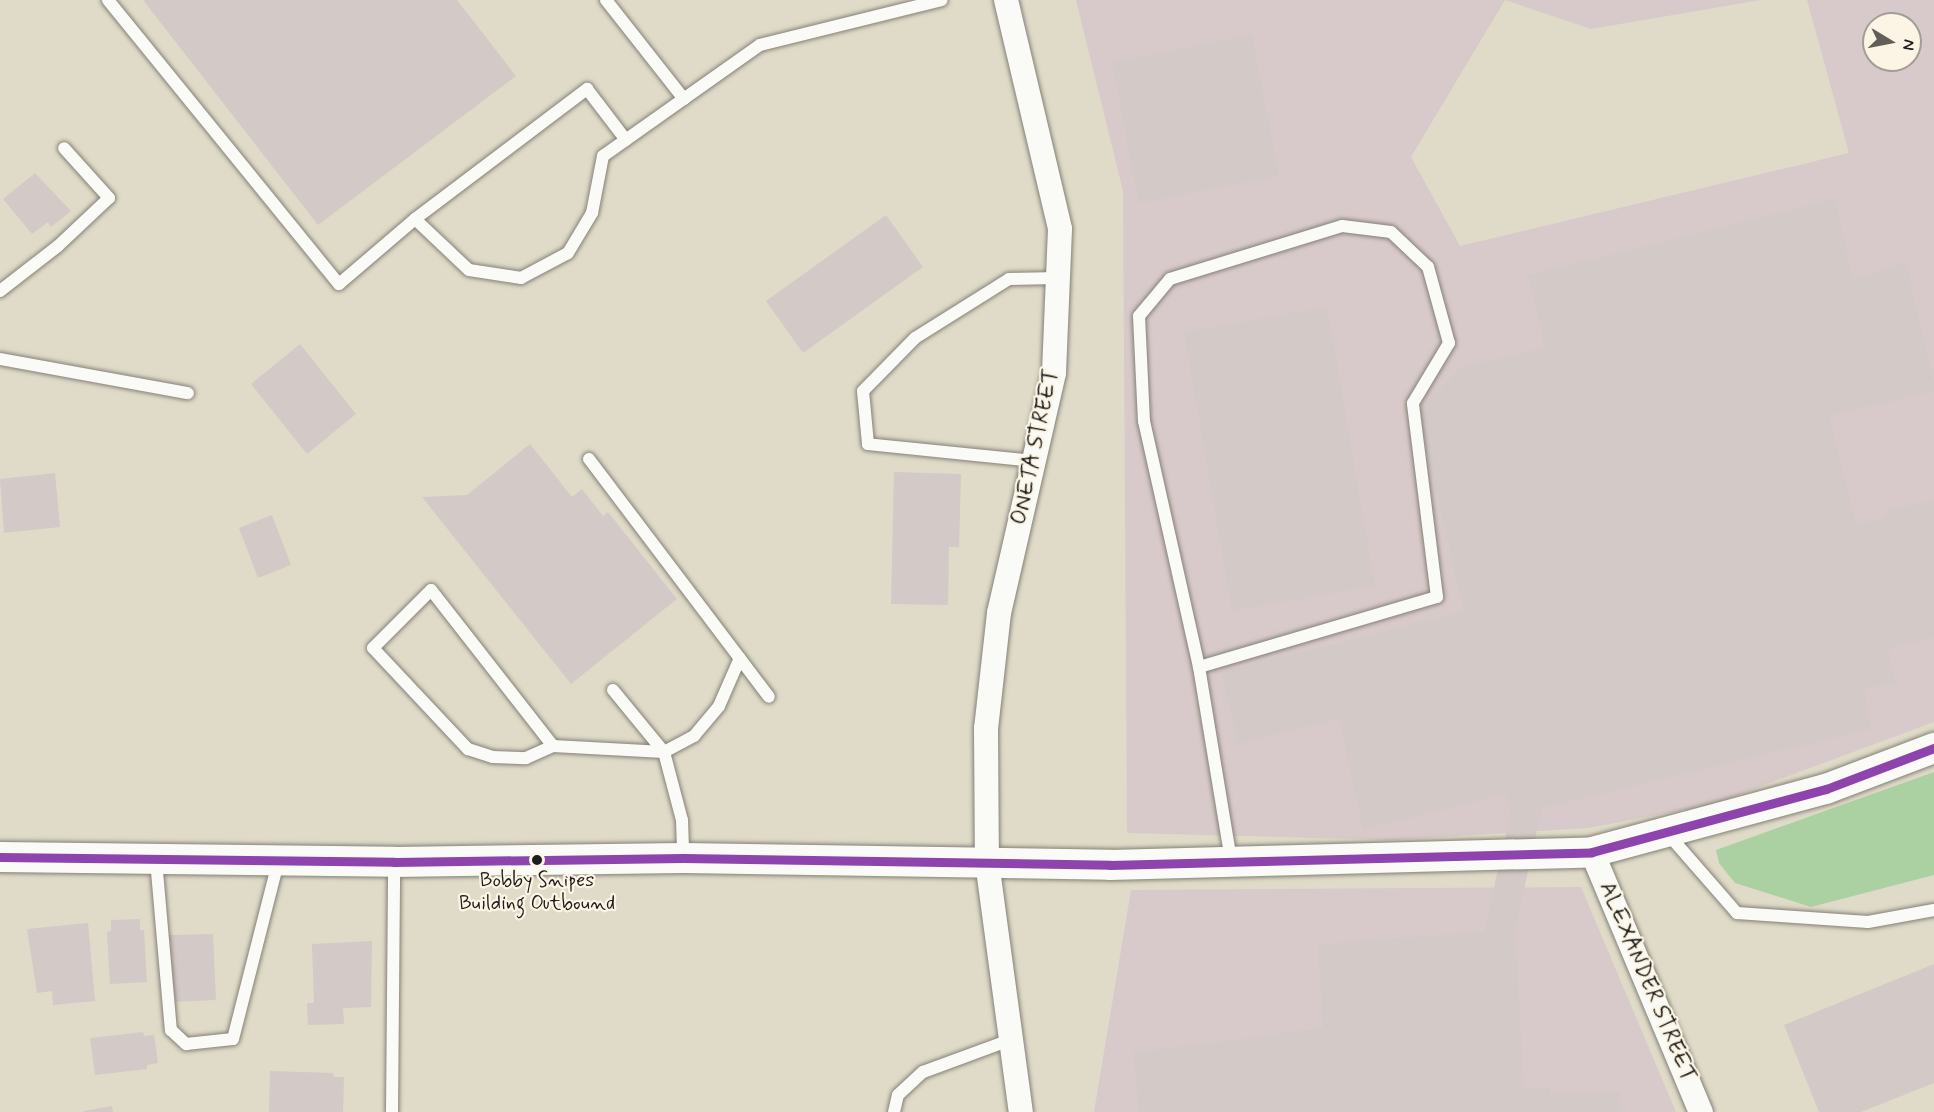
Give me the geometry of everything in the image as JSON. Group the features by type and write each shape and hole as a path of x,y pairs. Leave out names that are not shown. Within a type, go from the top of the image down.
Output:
{"street":[{"name":"ONETA STREET","path":"1005,0 1060,229 1054,374 999,613 986,728 987,862 1020,1112"},
{"path":"0,857 394,862 684,858 1110,865 1592,852 1668,834 1826,789 1934,748"},
{"name":"ALEXANDER STREET","path":"1592,852 1701,1112"}],"lane":[{"path":"108,0 339,285 415,219 587,89 626,140"},
{"path":"606,0 684,99"},
{"path":"415,219 469,270 521,278 568,253 592,213 603,156 760,45 942,0"},
{"path":"0,291 58,246 109,198 64,148"},
{"path":"1199,667 1437,597 1413,403 1449,343 1428,267 1391,232 1342,226 1170,279 1139,316 1144,421 1199,667 1231,860"},
{"path":"1034,461 868,444 863,391 915,338 1009,279 1057,278"},
{"path":"0,358 188,393"},
{"path":"589,459 770,697"},
{"path":"553,746 431,590 373,648 468,749 493,757 526,758 553,746 664,752 694,736 719,706 740,658"},
{"path":"613,690 664,752 682,820 684,858"},
{"path":"1668,834 1737,913 1868,922 1934,910"},
{"path":"156,860 171,1030 186,1044 233,1039 278,861"},
{"path":"392,1112 394,862"},
{"path":"894,1112 898,1095 923,1072 1010,1040"}],"shaded area":[{"path":"1076,0 1505,0 1411,157 1460,246 1849,153 1807,0 1934,0 1934,722 1713,804 1589,828 1392,840 1127,833 1123,191"},
{"path":"1505,0 1761,0 1591,29"},
{"path":"1581,887 1676,1112 1094,1112 1131,890"}],"green space":[{"path":"1934,772 1934,875 1811,907 1735,883 1719,863 1716,850"}],"building":[{"path":"143,0 457,0 516,76 318,225"},
{"path":"1252,35 1279,176 1139,203 1112,62"},
{"path":"35,173 71,211 51,227 48,222 32,234 3,199"},
{"path":"1835,199 1853,279 1906,263 1934,383 1934,391 1829,416 1856,524 1887,518 1887,510 1934,500 1934,638 1888,648 1895,682 1864,689 1871,729 1542,808 1515,930 1524,1089 1550,1088 1550,1094 1619,1091 1621,1112 1139,1112 1133,1053 1323,1028 1318,944 1484,932 1510,816 1506,794 1363,829 1339,719 1238,744 1221,672 1464,612 1418,412 1461,367 1545,348 1528,275"},
{"path":"886,215 923,267 803,353 766,301"},
{"path":"1327,307 1375,586 1232,611 1184,332"},
{"path":"300,344 356,414 307,454 251,384"},
{"path":"530,444 572,497 582,489 603,516 608,512 677,599 571,684 422,497 467,495"},
{"path":"894,472 961,474 959,547 949,547 948,605 891,604"},
{"path":"55,473 60,527 4,533 0,479"},
{"path":"272,515 291,565 258,578 239,528"},
{"path":"140,919 140,930 144,930 147,982 110,984 107,932 111,931 111,920"},
{"path":"88,923 95,1001 53,1005 52,991 37,993 27,929"},
{"path":"213,934 216,1000 172,1002 169,935"},
{"path":"372,941 371,1007 343,1008 344,1024 308,1025 307,1003 314,1003 312,944"},
{"path":"1934,964 1934,1083 1861,1112 1819,1112 1784,1025"},
{"path":"143,1032 144,1036 154,1035 158,1063 147,1065 147,1069 95,1075 90,1038"},
{"path":"270,1071 333,1073 334,1077 344,1077 343,1112 269,1112"},
{"path":"112,1106 113,1112 84,1112 84,1111"}],"transit line":[{"path":"0,857 394,862 683,858 1110,865 1592,852 1826,789 1934,748"}],"place":[{"name":"Bobby Snipes Building Outbound","path":"537,860"}]}
